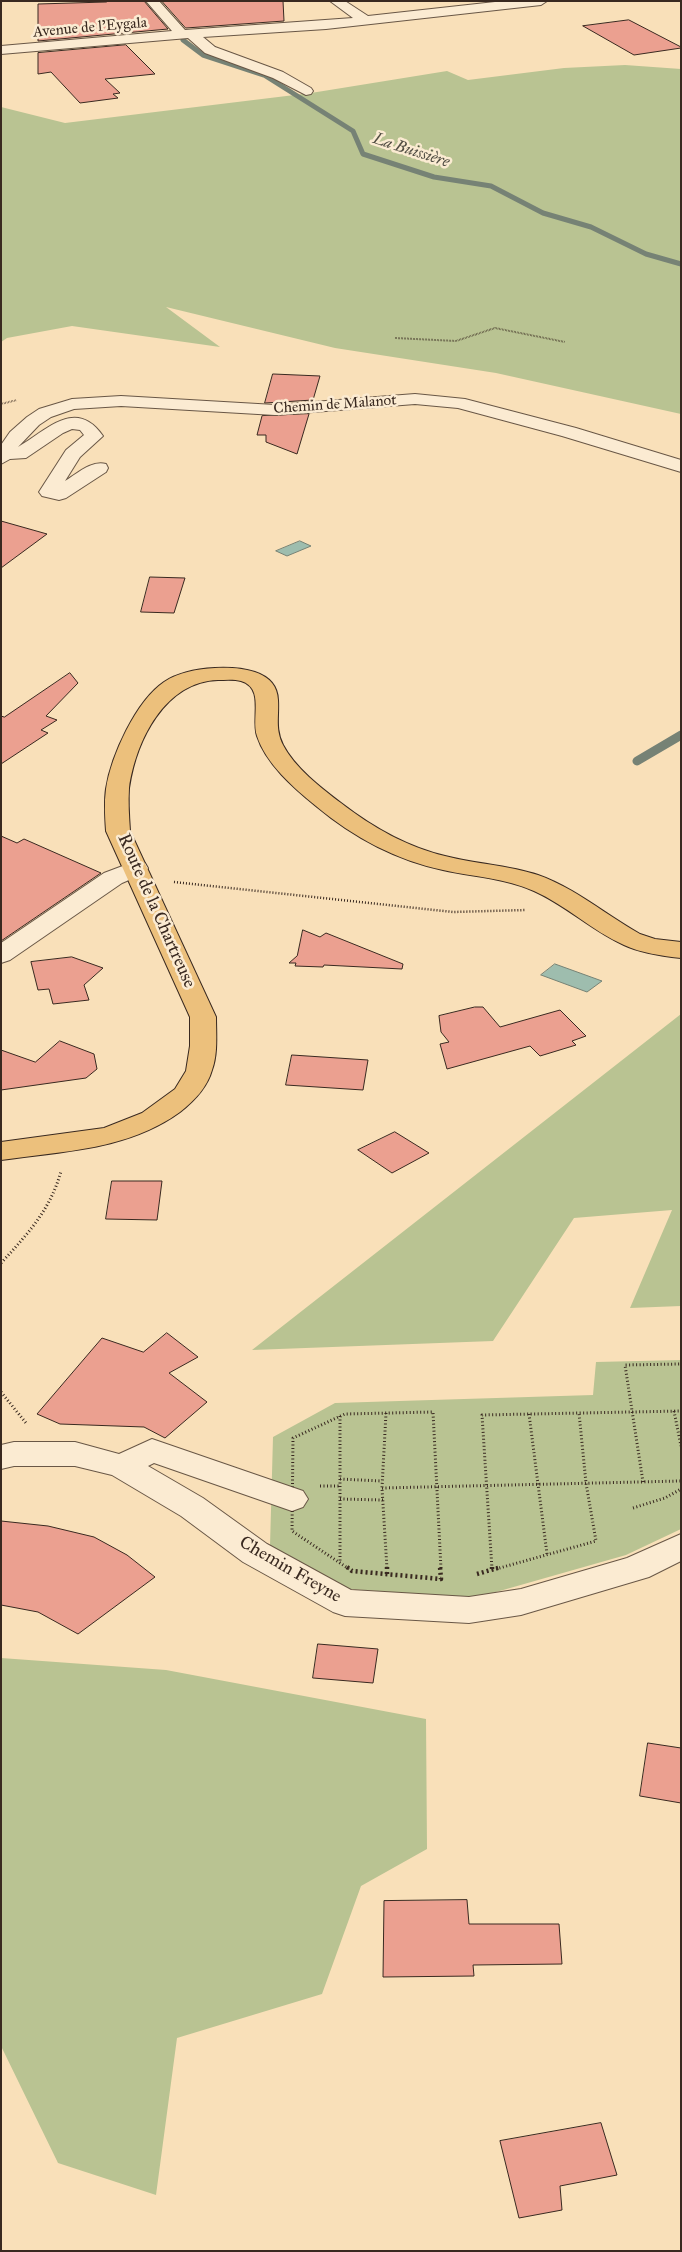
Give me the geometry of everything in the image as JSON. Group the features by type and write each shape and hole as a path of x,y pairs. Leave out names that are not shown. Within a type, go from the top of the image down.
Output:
{"main road":[{"name":"Route de la Chartreuse","path":"1,1151 109,1136 152,1119 186,1094 199,1071 203,1046 203,1017 118,831 116,806 123,764 133,741 156,701 182,681 200,674 227,674 250,677 266,691 268,710 266,728 284,763 332,808 377,837 428,859 502,874 542,885 632,939 681,950"}],"street":[{"path":"152,1 186,35 210,50 278,75 306,91"},
{"path":"336,1 366,21"},
{"name":"Avenue de l'Eygala","path":"1,51 366,21 407,17 475,5 541,1"},
{"path":"266,29 281,37 305,35 397,26 407,17"},
{"name":"Chemin de Malanot","path":"3,456 17,436 32,421 45,413 72,404 121,400 275,410 414,399 459,404 569,432 681,466"},
{"path":"3,456 20,454 60,426 79,424 91,430 94,436 73,454 49,492 59,494 99,468"},
{"path":"1,955 113,878 139,875"},
{"path":"122,1466 152,1450 292,1499"},
{"name":"Chemin Freyne","path":"1,1458 14,1454 75,1454 122,1466 192,1507 255,1553 345,1603 469,1610 522,1602 637,1568 681,1546"}],"path":[{"path":"395,338 456,341 495,328 565,342"},
{"path":"139,875 159,880 454,912 535,909"},
{"path":"1,1263 40,1221 51,1203 59,1182 65,1143"},
{"path":"643,1482 625,1365 681,1364"},
{"path":"674,1411 681,1446"},
{"path":"492,1570 482,1415 681,1411"},
{"path":"433,1412 441,1579 352,1571 292,1531 293,1438 340,1416 344,1414 433,1412"},
{"path":"386,1413 382,1488 387,1574"},
{"path":"477,1574 596,1541 586,1483 578,1413"},
{"path":"529,1414 548,1554"},
{"path":"340,1416 340,1563"},
{"path":"340,1479 382,1480"},
{"path":"382,1488 681,1481"},
{"path":"633,1508 665,1498 681,1489"},
{"path":"340,1499 383,1500"}],"green space":[{"path":"625,65 681,69 681,414 496,373 335,348 166,307 220,347 72,326 7,338 1,342 1,107 65,123 311,93 447,71 468,80 564,68"},
{"path":"681,1014 681,1306 630,1308 672,1210 574,1218 493,1341 252,1350"},
{"path":"681,1360 681,1529 626,1555 475,1598 350,1589 270,1546 273,1437 335,1403 593,1395 596,1362"},
{"path":"1,1658 166,1670 426,1719 427,1849 361,1886 322,1994 177,2038 156,2195 58,2163 1,2046"}],"shaded area":[{"path":"300,541 311,546 287,556 276,551"},
{"path":"555,964 602,981 587,992 541,975"}],"building":[{"path":"144,1 168,29 38,41 38,4"},
{"path":"162,1 283,1 284,21 186,28"},
{"path":"629,20 681,48 634,55 583,26"},
{"path":"126,45 155,74 105,79 120,93 113,94 118,98 80,103 51,72 38,74 38,53"},
{"path":"273,374 320,376 313,400 265,403"},
{"path":"309,414 297,454 266,442 266,435 257,435 262,416"},
{"path":"1,521 47,534 1,568"},
{"path":"150,577 185,578 174,613 141,612"},
{"path":"70,673 78,683 46,716 57,720 41,730 48,733 1,764 1,716 4,717"},
{"path":"1,836 17,843 24,839 101,873 1,941"},
{"path":"303,930 320,937 326,933 403,964 402,969 324,965 323,967 295,966 296,963 289,963 297,956"},
{"path":"72,957 103,968 84,985 89,1000 53,1004 49,989 38,990 31,962"},
{"path":"475,1007 483,1007 500,1027 560,1010 586,1036 572,1041 576,1045 540,1056 530,1046 447,1069 440,1044 449,1042 441,1032 439,1016"},
{"path":"60,1041 94,1054 97,1069 86,1078 1,1090 1,1050 35,1062"},
{"path":"292,1055 368,1060 363,1090 286,1085"},
{"path":"395,1132 429,1153 392,1173 358,1150"},
{"path":"112,1181 162,1181 157,1220 106,1219"},
{"path":"167,1333 198,1357 169,1373 207,1402 165,1438 144,1427 60,1424 37,1414 102,1338 143,1352"},
{"path":"1,1521 48,1526 94,1537 127,1555 155,1577 78,1634 38,1612 1,1605"},
{"path":"318,1644 378,1649 373,1683 313,1678"},
{"path":"648,1743 681,1748 681,1803 640,1796"},
{"path":"467,1900 469,1924 559,1924 562,1964 473,1965 474,1976 383,1977 384,1901"},
{"path":"601,2123 617,2175 560,2186 562,2210 519,2218 500,2141"}],"waterway":[{"name":"La Buissière","path":"183,40 203,55 264,75 353,131 363,154 434,177 491,186 543,213 591,227 646,254 681,264"},
{"name":"La Buissière","path":"637,761 681,735"}]}
